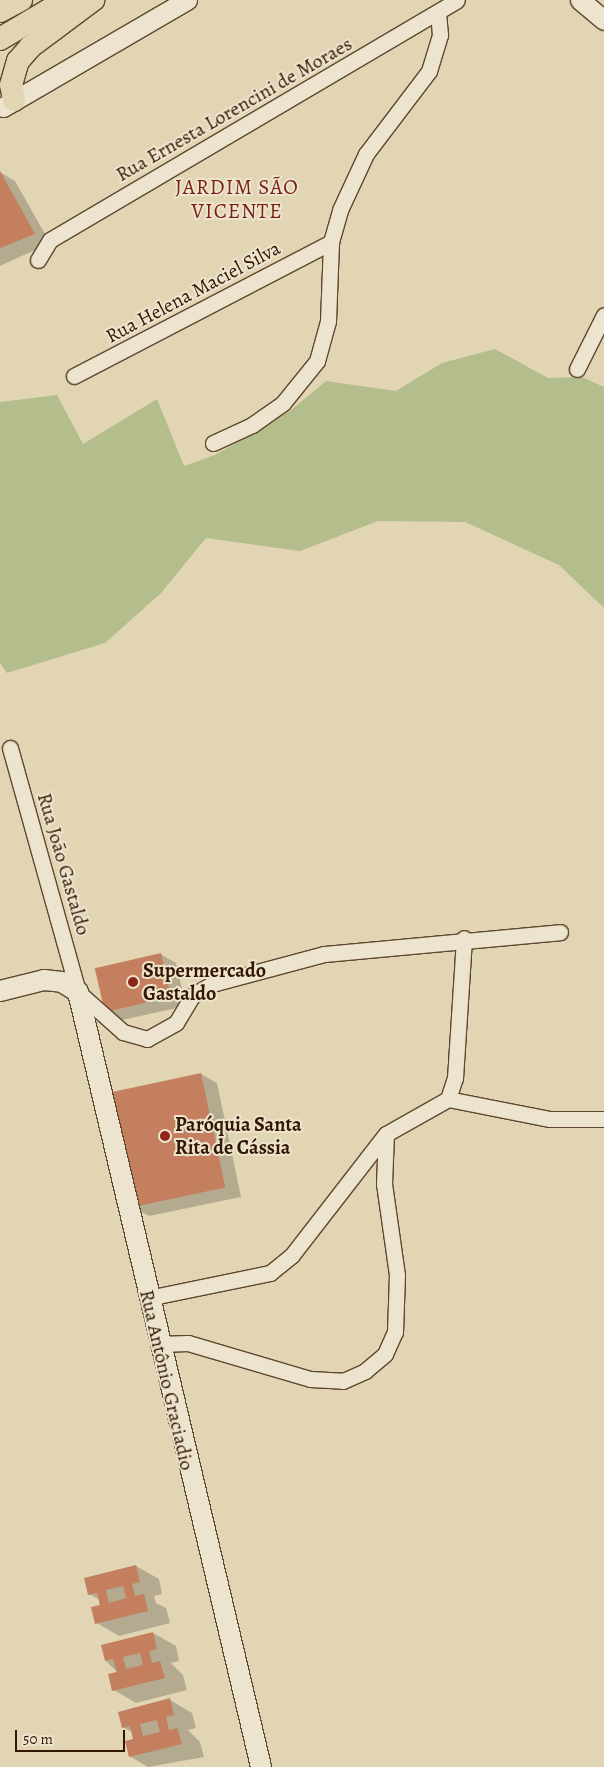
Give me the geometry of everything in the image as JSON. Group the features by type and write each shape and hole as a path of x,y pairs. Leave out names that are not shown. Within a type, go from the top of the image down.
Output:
{"main road":[{"path":"0,11 21,0"},
{"path":"0,39 66,0"},
{"path":"4,106 18,61 30,47 93,0"},
{"path":"0,991 44,980 62,982 78,992"},
{"name":"Rua Antônio Graciadio","path":"78,992 148,1298 261,1767"}],"street":[{"path":"4,106 187,0"},
{"name":"Rua Ernesta Lorencini de Moraes","path":"38,260 50,240 457,0"},
{"path":"580,0 604,20"},
{"path":"214,443 252,425 283,403 316,361 328,321 331,242 340,210 366,154 429,71 440,36 438,12"},
{"name":"Rua Helena Maciel Silva","path":"74,376 331,242"},
{"path":"577,369 604,315"},
{"name":"Rua João Gastaldo","path":"10,748 78,992"},
{"path":"78,992 123,1032 147,1039 176,1022 193,995 212,984 324,954 464,938 560,932"},
{"path":"448,1099 455,1078 464,938"},
{"path":"148,1298 270,1273 292,1255 386,1134 448,1099 550,1118 604,1119"},
{"path":"159,1344 188,1343 310,1379 343,1381 365,1371 385,1354 395,1332 397,1275 384,1184 386,1134"}],"green space":[{"path":"495,349 548,378 582,377 604,387 604,608 559,565 465,522 378,521 300,551 206,538 161,593 105,643 7,673 0,663 0,402 57,395 83,444 157,399 184,466 215,455 290,411 326,381 396,391 442,363"}],"building":[{"path":"0,171 35,234 0,248"},
{"name":"Supermercado Gastaldo","path":"161,953 171,997 105,1012 95,968"},
{"name":"Paróquia Santa Rita de Cássia","path":"201,1073 225,1187 129,1208 105,1093"},
{"path":"136,1565 140,1582 132,1584 135,1596 144,1594 148,1611 95,1624 91,1607 100,1605 97,1593 88,1595 84,1578","holes":["123,1586 126,1598 109,1603 106,1590"]},
{"path":"153,1632 157,1649 149,1651 152,1663 160,1661 165,1678 112,1691 108,1674 117,1672 113,1659 105,1661 101,1645","holes":["140,1653 143,1665 126,1669 123,1657"]},
{"path":"170,1698 174,1715 166,1717 169,1730 177,1728 182,1744 129,1757 125,1741 133,1739 130,1726 122,1728 118,1712","holes":["157,1720 160,1732 143,1736 140,1724"]}],"place":[{"name":"Supermercado Gastaldo","path":"133,982"},
{"name":"Paróquia Santa Rita de Cássia","path":"165,1136"}],"district":[{"name":"JARDIM SÃO VICENTE","path":"237,199"}]}
